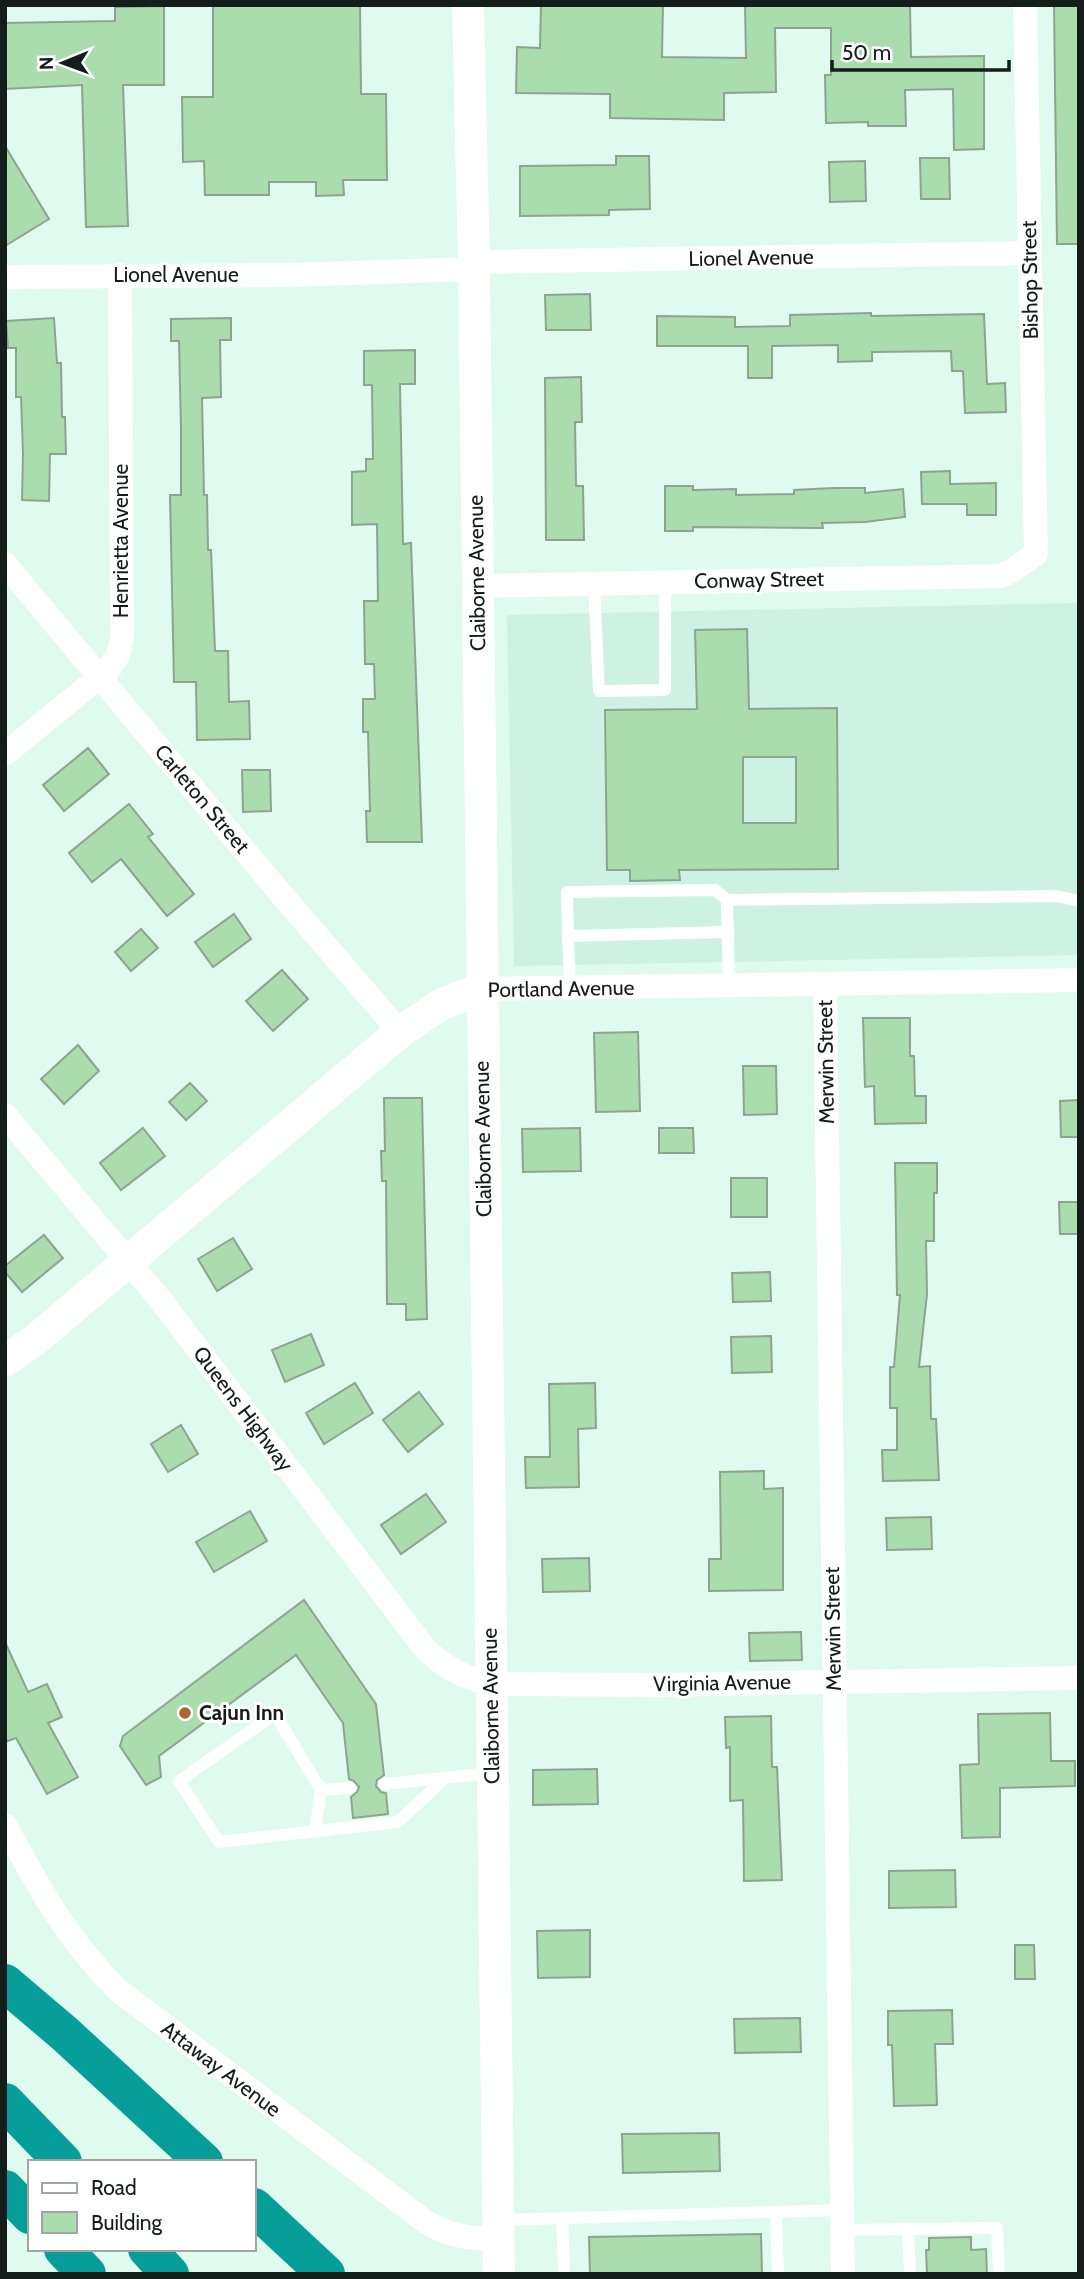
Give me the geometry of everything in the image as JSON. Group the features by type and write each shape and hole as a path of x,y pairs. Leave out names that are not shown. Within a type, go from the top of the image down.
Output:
{"highway":[{"path":"5,1983 65,2034 202,2160"},
{"path":"5,2102 61,2160"},
{"path":"5,2189 28,2212"},
{"path":"256,2209 326,2274"},
{"path":"65,2251 87,2274"},
{"path":"149,2251 170,2274"}],"street":[{"name":"Claiborne Avenue","path":"468,5 474,265 499,2274"},
{"name":"Bishop Street","path":"1025,5 1035,554"},
{"name":"Lionel Avenue","path":"5,277 289,275 474,265 1030,253"},
{"name":"Henrietta Avenue","path":"5,754 108,670 118,655 122,638 120,275"},
{"name":"Conway Street","path":"477,586 1000,576 1035,554"},
{"name":"Carleton Street","path":"5,565 400,1032"},
{"name":"Portland Avenue","path":"5,1362 35,1340 400,1032 442,1004 481,989 1079,980"},
{"name":"Merwin Street","path":"825,984 844,2274"},
{"name":"Queens Highway","path":"5,1115 159,1298 422,1646 453,1671 491,1684"},
{"name":"Virginia Avenue","path":"491,1684 658,1685 1079,1678"},
{"name":"Attaway Avenue","path":"5,1825 42,1894 71,1939 118,1991 426,2222 447,2234 461,2238 498,2230"}],"lane":[{"path":"594,585 599,691 665,690 665,582"},
{"path":"569,988 568,892 715,890 727,900 1057,896 1079,901"},
{"path":"727,900 729,985"},
{"path":"568,936 728,932"},
{"path":"315,1831 321,1790 275,1714 179,1781 219,1842 398,1822 445,1778"},
{"path":"385,1784 492,1773"},
{"path":"321,1790 350,1788"},
{"path":"776,2212 778,2274"},
{"path":"498,2230 562,2218 776,2212 908,2229 998,2228 999,2274"},
{"path":"562,2218 564,2274"},
{"path":"908,2229 909,2274"}],"shaded area":[{"path":"1079,603 1079,955 514,966 507,615"}],"building":[{"path":"213,5 360,5 361,94 386,94 387,180 343,180 344,195 316,196 316,182 269,182 269,195 205,195 204,161 183,162 182,97 213,97"},
{"path":"541,5 663,5 662,57 746,58 745,5 910,5 911,57 984,56 984,149 954,150 953,89 905,90 906,126 868,126 868,122 826,123 825,75 831,75 831,28 775,28 776,92 724,93 724,120 610,118 610,94 516,93 517,47 540,48"},
{"path":"1054,5 1079,5 1079,244 1057,244"},
{"path":"164,6 164,85 123,85 128,226 86,227 82,85 5,89 5,23 115,21 115,7"},
{"path":"5,146 49,219 5,246"},
{"path":"616,156 649,156 650,209 609,210 609,215 520,216 520,166 616,165"},
{"path":"920,158 949,158 950,199 921,199"},
{"path":"865,161 866,201 830,202 829,162"},
{"path":"590,294 591,330 546,330 545,295"},
{"path":"871,313 871,316 984,314 987,384 1005,383 1006,412 965,413 963,371 952,371 951,351 872,352 872,361 838,362 838,345 772,346 772,378 748,378 748,346 657,346 657,316 735,317 735,327 790,326 790,315"},
{"path":"54,318 57,363 61,363 66,454 50,454 49,501 22,500 21,397 16,397 16,348 8,348 6,321"},
{"path":"231,318 231,340 220,340 221,397 202,398 204,495 207,495 208,550 211,550 215,651 228,651 229,702 249,701 250,739 197,740 196,682 174,682 170,495 181,495 181,429 179,341 171,341 171,319"},
{"path":"415,350 415,384 400,384 403,544 411,543 422,842 367,842 366,811 370,811 368,732 363,732 363,699 375,699 374,664 365,664 364,601 378,601 377,524 352,525 352,472 366,471 366,459 373,459 372,385 364,385 364,351"},
{"path":"581,377 582,422 575,422 576,486 583,486 584,540 546,540 545,378"},
{"path":"950,471 950,484 996,483 996,515 967,515 967,504 922,504 921,472"},
{"path":"665,486 693,486 693,490 736,489 736,495 794,494 794,490 834,488 865,488 865,493 903,489 905,517 865,522 822,523 823,528 693,527 693,531 665,531"},
{"path":"747,629 749,709 837,708 838,869 679,870 680,880 630,881 630,870 607,870 605,710 697,709 695,630","holes":["743,757 796,757 796,823 743,823"]},
{"path":"88,748 109,774 64,811 43,785"},
{"path":"242,770 270,770 271,811 243,812"},
{"path":"129,804 153,834 148,837 194,894 167,916 121,859 92,882 69,853"},
{"path":"234,914 251,939 213,967 195,942"},
{"path":"141,929 158,948 131,971 115,952"},
{"path":"282,970 308,999 273,1031 246,1001"},
{"path":"863,1018 910,1018 910,1056 914,1056 915,1096 926,1096 926,1123 875,1124 874,1086 865,1087"},
{"path":"638,1032 640,1111 596,1112 594,1033"},
{"path":"78,1045 99,1071 64,1104 41,1079"},
{"path":"743,1066 776,1066 777,1114 744,1115"},
{"path":"190,1083 207,1101 186,1120 169,1102"},
{"path":"384,1098 422,1098 427,1319 406,1320 406,1304 387,1304 386,1181 382,1181 381,1151 385,1151"},
{"path":"1079,1100 1079,1137 1061,1137 1060,1101"},
{"path":"143,1128 165,1156 121,1190 100,1163"},
{"path":"580,1128 581,1171 523,1172 522,1129"},
{"path":"659,1128 693,1128 694,1153 659,1153"},
{"path":"895,1163 937,1163 934,1241 926,1241 927,1294 919,1367 930,1366 931,1419 936,1419 939,1480 883,1481 882,1450 897,1450 897,1408 890,1408 890,1367 894,1367 900,1295 897,1295"},
{"path":"731,1178 767,1178 767,1217 731,1217"},
{"path":"1059,1202 1079,1202 1079,1234 1060,1234"},
{"path":"44,1235 63,1258 22,1292 5,1272 5,1266"},
{"path":"233,1238 252,1269 217,1291 198,1259"},
{"path":"770,1272 771,1301 733,1302 732,1273"},
{"path":"311,1334 324,1365 285,1382 272,1350"},
{"path":"771,1336 772,1372 732,1373 731,1337"},
{"path":"355,1383 373,1413 324,1444 306,1413"},
{"path":"595,1383 596,1428 578,1429 579,1487 526,1488 525,1457 550,1457 549,1384"},
{"path":"419,1392 443,1424 408,1452 383,1420"},
{"path":"181,1425 198,1454 168,1472 151,1444"},
{"path":"764,1471 764,1489 783,1488 783,1590 709,1591 709,1559 721,1559 720,1472"},
{"path":"426,1494 446,1522 401,1554 381,1525"},
{"path":"250,1511 267,1541 214,1572 196,1542"},
{"path":"931,1517 932,1549 887,1550 886,1518"},
{"path":"589,1558 590,1591 543,1592 542,1559"},
{"name":"Cajun Inn","path":"304,1600 376,1704 384,1775 377,1780 376,1786 386,1793 388,1814 353,1818 351,1797 359,1787 349,1779 343,1723 296,1655 159,1756 161,1777 146,1785 120,1746 123,1736"},
{"path":"801,1632 802,1660 750,1661 749,1633"},
{"path":"5,1642 28,1692 47,1684 62,1717 48,1723 78,1777 47,1794 16,1738 5,1742"},
{"path":"1050,1713 1051,1761 1075,1761 1075,1786 1000,1788 1000,1837 962,1838 960,1765 979,1764 978,1714"},
{"path":"771,1716 772,1767 777,1767 782,1880 744,1881 743,1800 730,1801 730,1747 726,1748 725,1717"},
{"path":"597,1769 598,1804 533,1805 533,1770"},
{"path":"955,1870 956,1907 889,1908 889,1871"},
{"path":"590,1930 590,1977 538,1978 537,1931"},
{"path":"1015,1945 1034,1945 1035,1979 1015,1979"},
{"path":"952,2010 953,2044 935,2044 937,2105 894,2106 892,2045 888,2045 888,2011"},
{"path":"800,2018 801,2052 735,2053 734,2019"},
{"path":"719,2133 720,2171 623,2173 622,2134"},
{"path":"761,2234 762,2274 590,2274 589,2237"},
{"path":"971,2237 971,2250 986,2249 987,2274 927,2274 926,2250 929,2250 929,2238"}],"place":[{"name":"Cajun Inn","path":"185,1713"}]}
